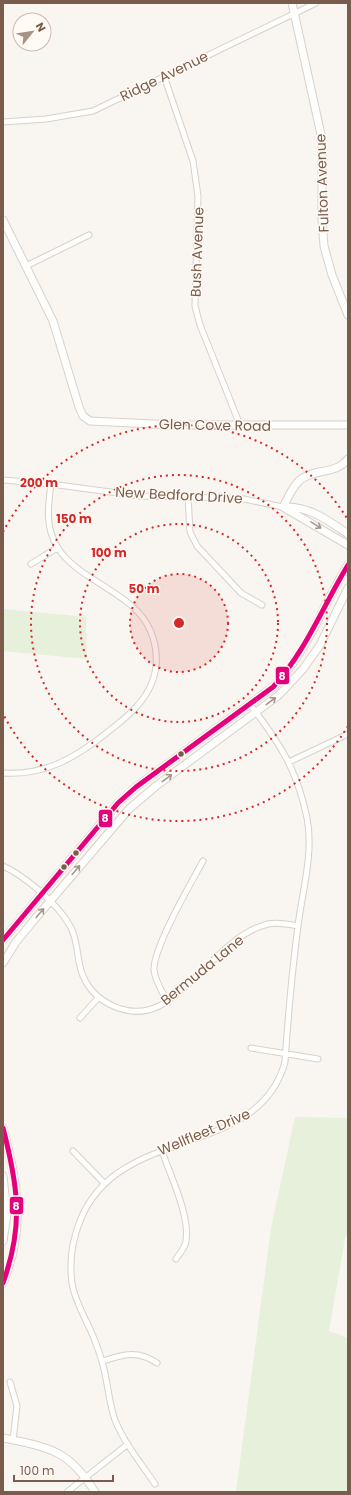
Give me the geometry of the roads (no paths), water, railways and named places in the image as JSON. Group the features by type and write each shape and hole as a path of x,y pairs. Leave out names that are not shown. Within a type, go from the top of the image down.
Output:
{"main road":[{"name":"Fulton Avenue","path":"292,3 322,139 322,219 324,246 332,275 348,315"},
{"path":"3,220 26,266"},
{"name":"Glen Cove Road","path":"26,266 53,321 74,393 83,416 90,421 99,423 348,425"},
{"path":"283,507 298,481 313,474 341,466 348,459"},
{"name":"New Bedford Drive","path":"283,507 296,506 323,517 348,534"},
{"name":"New Bedford Drive","path":"283,507 348,545"},
{"path":"3,940 118,803 136,787 180,754 273,687 294,663 308,641 348,565"},
{"path":"3,963 16,942 50,900 128,810 156,786 279,695 303,669 320,645 348,588"},
{"path":"3,1128 15,1170 18,1216 15,1246 9,1269 3,1283"},
{"path":"3,1176 7,1214 3,1242"},
{"path":"3,1438 33,1443 56,1451 74,1464 95,1492"}],"street":[{"name":"Ridge Avenue","path":"3,122 46,118 93,110 316,3"},
{"name":"Bush Avenue","path":"164,76 192,161 198,196 195,306 200,325 240,425"},
{"path":"26,266 89,235"},
{"name":"New Bedford Drive","path":"3,480 51,484 140,496 239,498 283,507"},
{"path":"3,773 19,774 44,770 70,759 92,745 126,717 139,704 151,686 157,666 156,647 152,633 141,615 127,602 74,565 57,548 47,514 51,484"},
{"path":"188,496 190,532 197,546 241,593 262,605"},
{"path":"31,564 57,548"},
{"name":"Wellfleet Drive","path":"154,1484 128,1444 115,1420 109,1403 103,1361 92,1332 78,1304 72,1284 71,1251 74,1234 90,1201 104,1183 134,1162 235,1122 256,1109 264,1102 278,1083 284,1067 298,926 307,865 307,819 297,782 289,762 256,712 249,704"},
{"path":"289,762 348,734"},
{"path":"167,1001 154,970 156,958 180,903 203,861"},
{"name":"Bermuda Lane","path":"3,866 50,900 70,926 76,940 77,955 83,976 98,998 124,1010 138,1011 158,1007 193,980 238,939 268,924 298,926"},
{"path":"80,1018 98,998"},
{"path":"251,1048 318,1059"},
{"path":"73,1151 104,1183"},
{"path":"162,1151 184,1214 186,1240 184,1247 176,1259"},
{"path":"103,1361 130,1354 146,1356 157,1363"},
{"path":"10,1382 15,1394 17,1406 13,1440"},
{"path":"67,1492 128,1444"}]}
